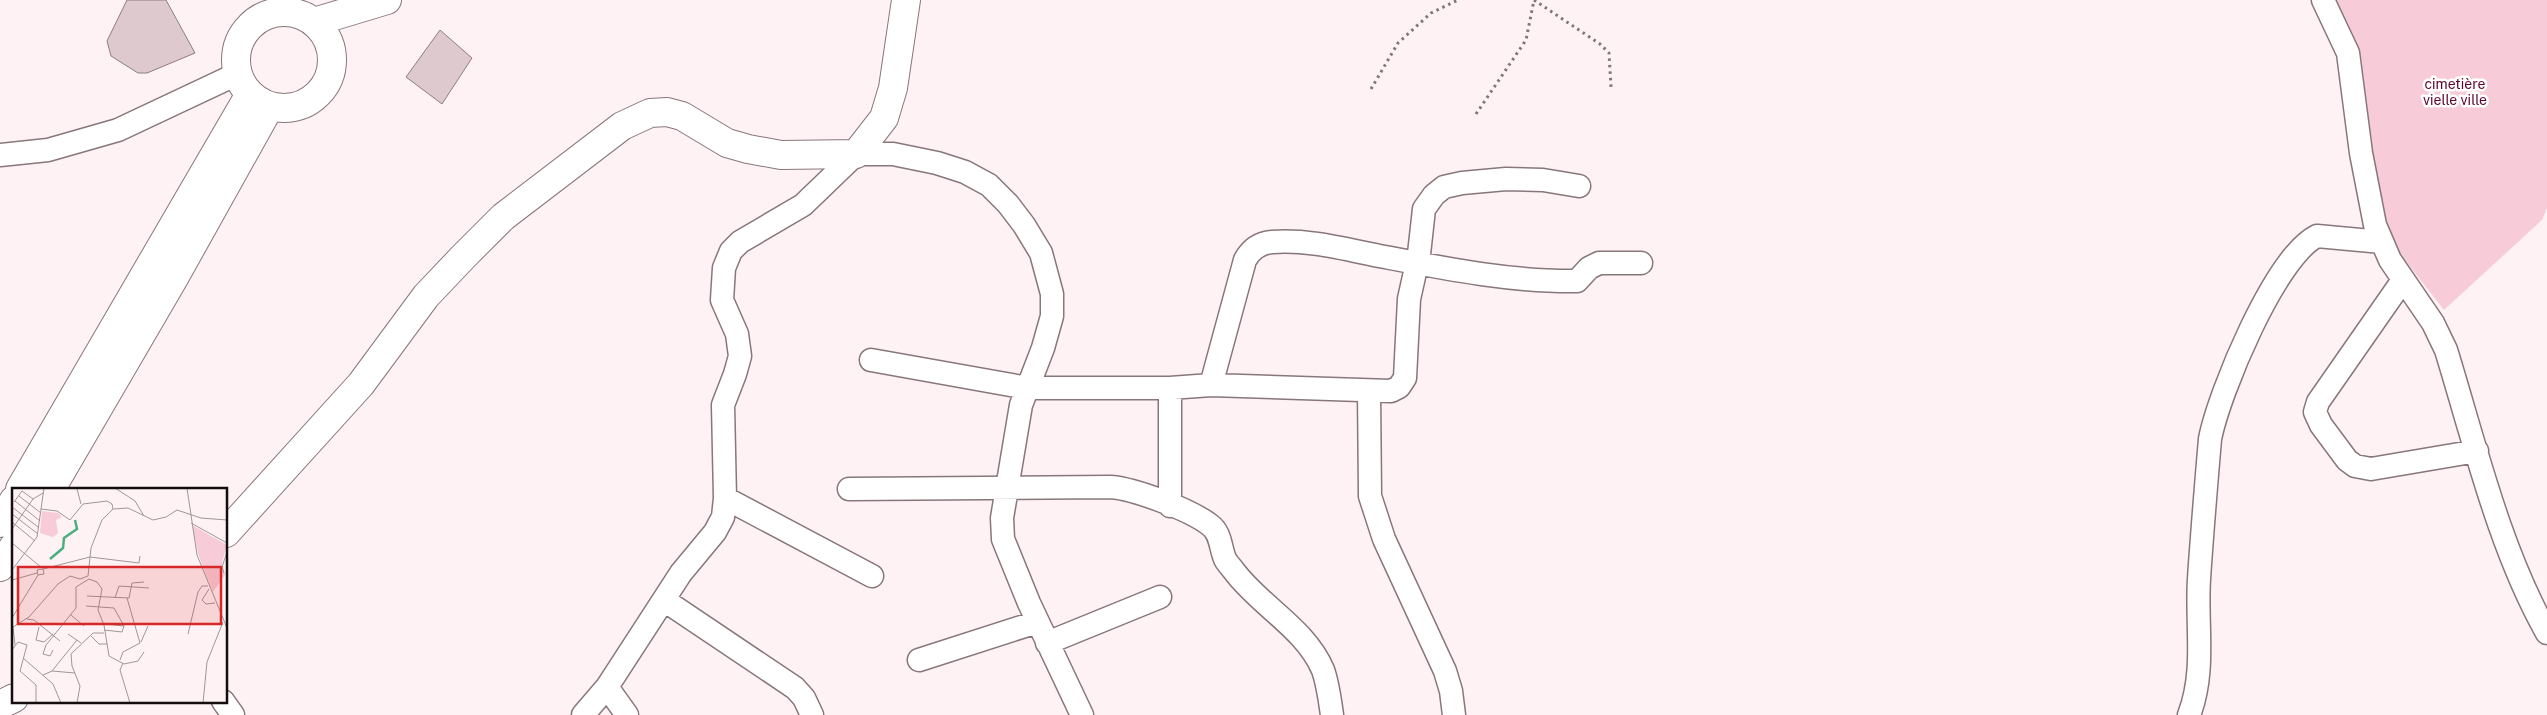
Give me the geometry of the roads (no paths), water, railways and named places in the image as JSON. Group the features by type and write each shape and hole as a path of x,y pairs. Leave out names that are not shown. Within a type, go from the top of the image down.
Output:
{"main road":[{"path":"296,11 327,37 332,55 330,74 321,90 306,102 288,107 252,91 236,54 242,35 256,20 275,12 387,0"},
{"path":"228,531 361,384 420,304 462,257 503,217 622,126 650,113 667,112 682,116 721,140 748,149 781,155 856,154 884,118 896,71 906,0"},
{"path":"22,488 53,469 252,91"},
{"path":"0,567 12,549"},
{"path":"0,705 12,699"}],"street":[{"path":"2324,0 2348,52 2361,154 2375,225 2403,280 2433,323 2446,350 2477,451 2516,566 2536,613 2547,633"},
{"path":"0,155 48,150 252,91"},
{"path":"583,715 607,687 681,572 715,532 723,517 725,498 723,404 736,374 740,347 737,334 722,300 724,268 731,251 740,242 802,205 856,154 893,154 937,163 965,172 989,185 1024,225 1041,253 1052,294 1052,316 1021,404 1002,518 1003,539 1037,622 1082,715"},
{"path":"871,360 1028,388 1170,388 1211,385 1391,391 1399,387 1405,378 1409,299 1417,263 1424,209 1434,195 1444,187 1462,182 1506,179 1543,180 1579,186"},
{"path":"2189,715 2199,667 2201,645 2199,580 2210,439 2214,418 2256,315 2294,256 2309,240 2326,235 2382,242"},
{"path":"1211,385 1245,260 1250,252 1258,246 1271,242 1306,242 1417,263 1517,278 1563,281 1577,281 1589,268 1599,262 1641,263"},
{"path":"2403,280 2318,402 2315,412 2321,425 2354,466 2371,469 2477,451"},
{"path":"1170,388 1170,506"},
{"path":"1369,391 1370,496 1384,539 1445,671 1451,691 1454,715"},
{"path":"849,489 1095,486 1124,488 1144,494 1203,519 1212,526 1218,535 1225,559 1240,580 1290,625 1311,650 1323,670 1332,715"},
{"path":"725,498 872,576"},
{"path":"1047,643 1160,597"},
{"path":"664,600 794,688 804,698 812,715"},
{"path":"919,660 1037,622"},
{"path":"607,687 627,715"},
{"path":"224,702 233,715"}],"park label":[{"name":"cimetière vielle ville","path":"2455,92"}]}
